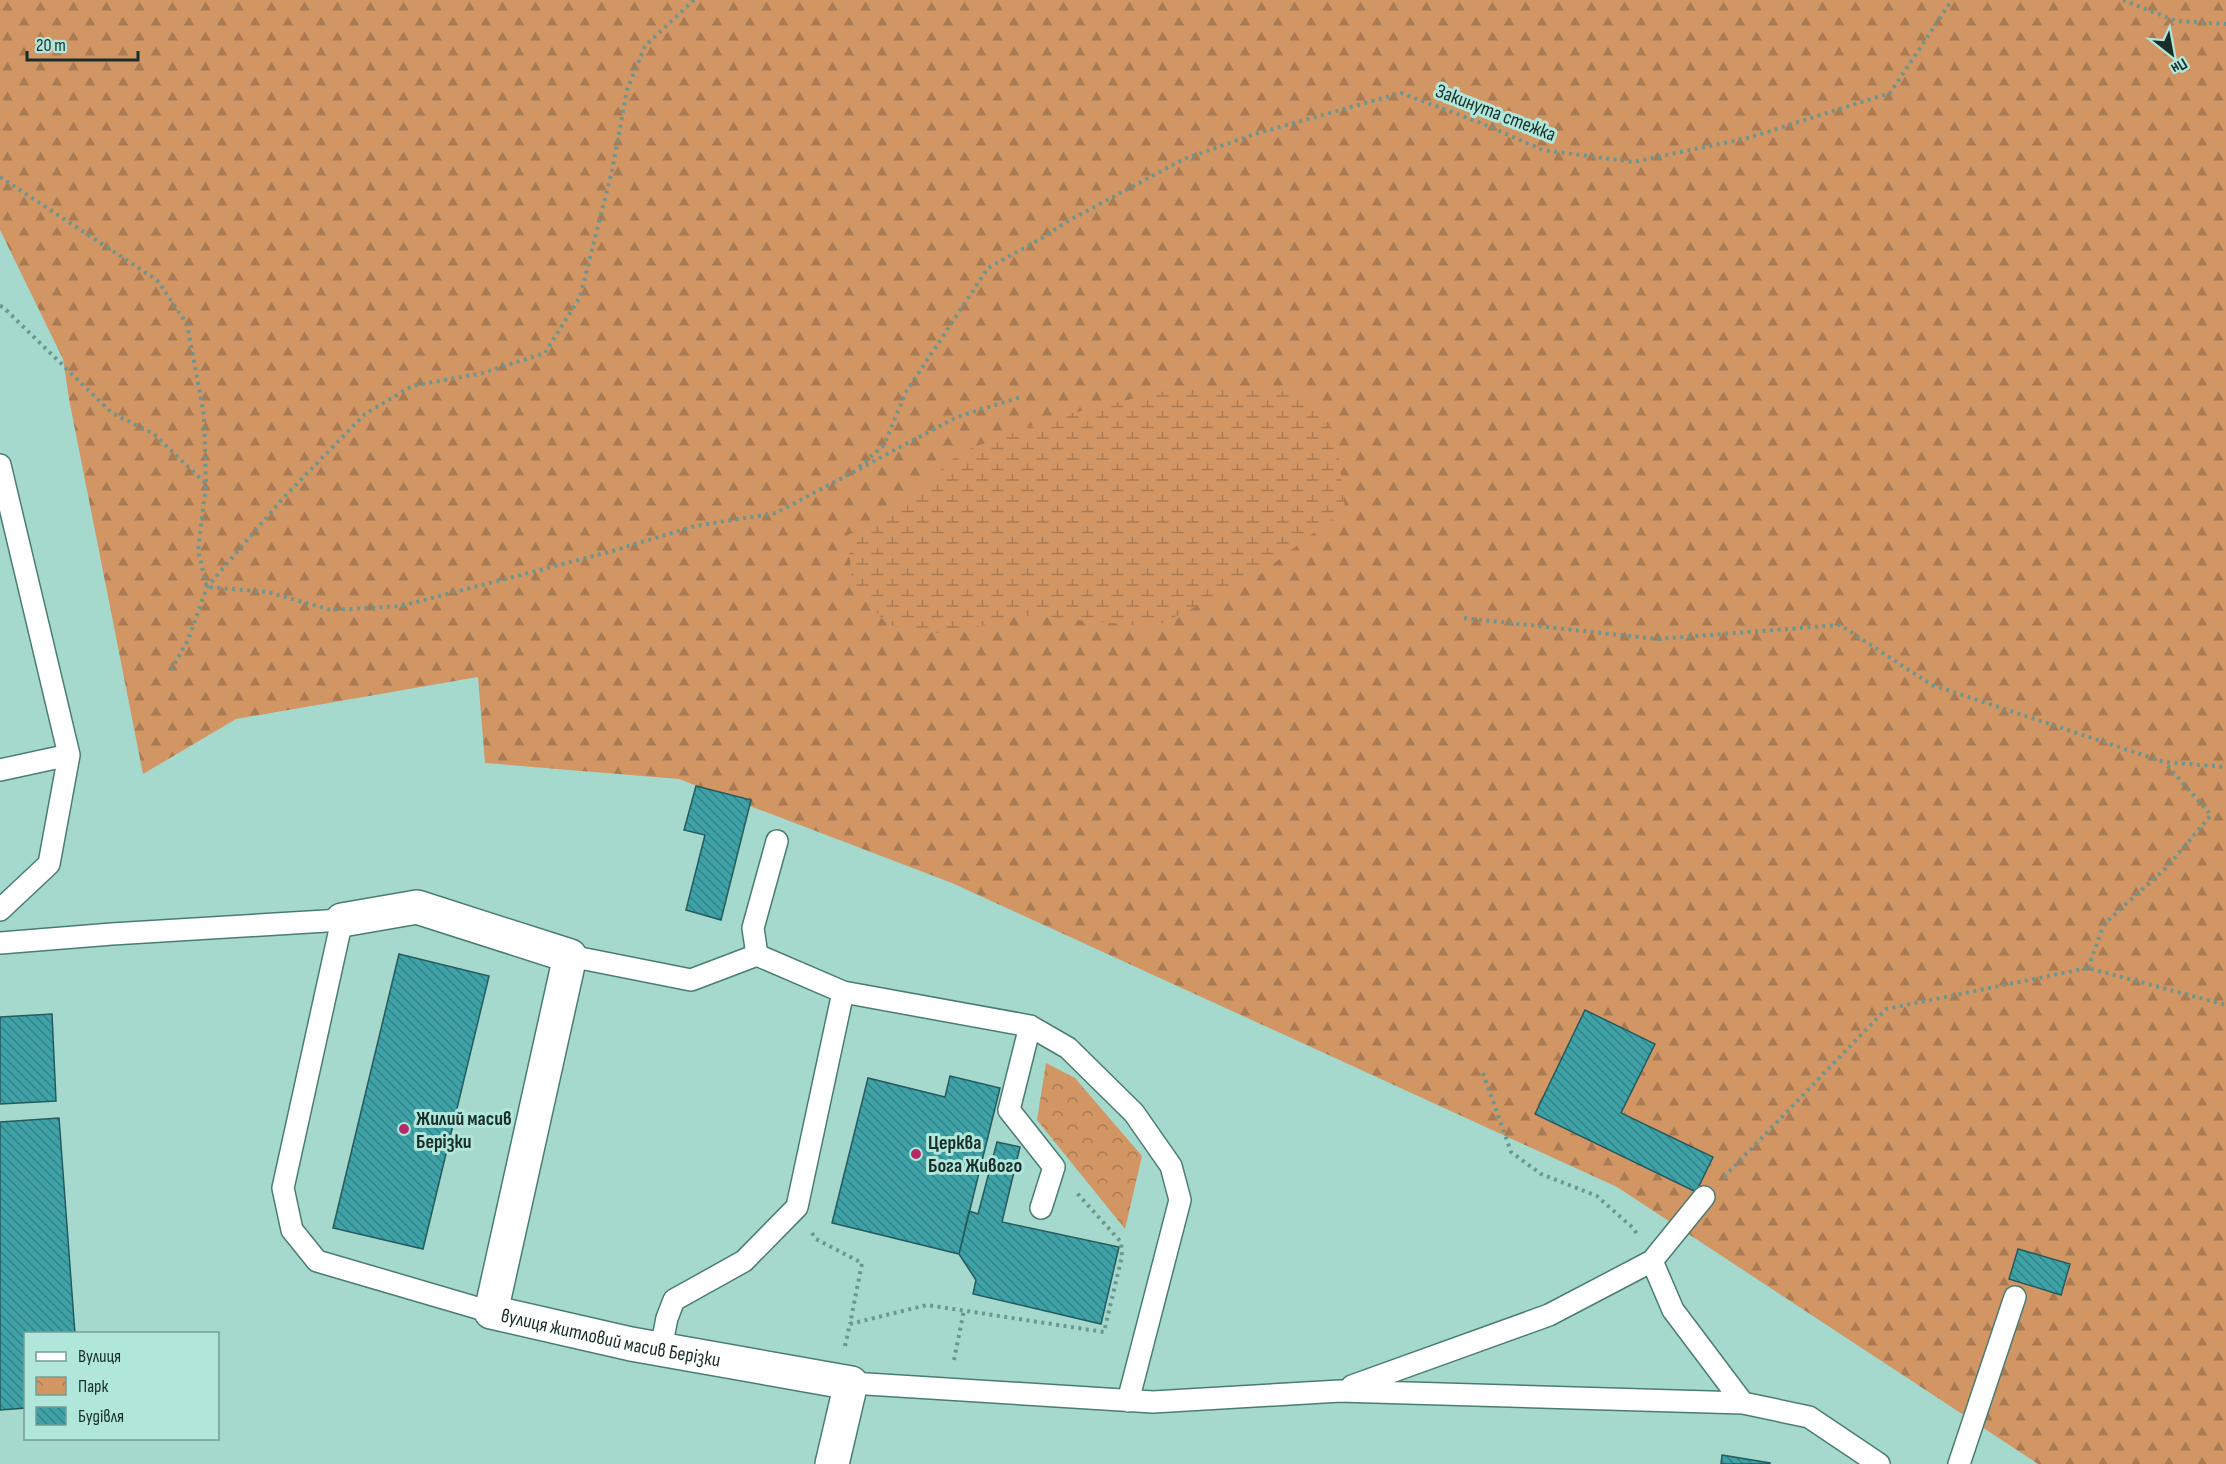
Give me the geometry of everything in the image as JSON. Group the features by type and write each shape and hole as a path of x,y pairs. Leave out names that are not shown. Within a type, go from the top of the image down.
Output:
{"street":[{"path":"342,920 417,907 570,956"},
{"name":"вулиця житловий масив Берізки","path":"570,956 491,1312 632,1344 851,1383"},
{"path":"832,1464 851,1383"}],"lane":[{"path":"0,465 69,755 49,864 0,910"},
{"path":"0,770 69,755"},
{"path":"757,955 753,928 777,841"},
{"path":"0,943 342,920 283,1188 292,1230 317,1261 491,1312"},
{"path":"570,956 692,980 757,955 843,993 1030,1026 1068,1048 1134,1113 1170,1166 1180,1200 1128,1401"},
{"path":"661,1348 667,1318 674,1300 744,1261 797,1207 843,993"},
{"path":"1030,1026 1009,1110 1054,1167 1041,1208"},
{"path":"1340,1391 1549,1315 1652,1261 1704,1197"},
{"path":"1652,1261 1673,1310 1743,1403"},
{"path":"1959,1464 2015,1297"},
{"path":"851,1383 1153,1402 1340,1391 1743,1403 1809,1417 1879,1464"}],"path":[{"path":"171,670 188,640 207,587 285,496 365,414 412,386 483,373 545,353 580,297 612,171 627,90 645,46 694,0"},
{"name":"Закинута стежка","path":"854,471 884,445 906,392 988,268 1068,221 1184,159 1258,133 1401,93 1481,123 1543,150 1633,162 1748,138 1890,93 1952,0"},
{"path":"2123,0 2176,21 2226,24"},
{"path":"0,177 157,280 187,324 204,415 206,485 198,551 207,587"},
{"path":"0,306 50,350 111,413 154,434 206,485"},
{"path":"207,587 268,592 331,610 400,606 609,552 695,525 776,513 957,417 1021,398"},
{"path":"1464,618 1657,639 1840,625 1932,685 2164,762 2226,767"},
{"path":"2088,968 2104,924 2166,868 2211,815 2164,762"},
{"path":"1704,1197 1886,1009 2088,968 2226,1005"},
{"path":"1484,1073 1511,1152 1541,1174 1597,1196 1633,1228 1652,1261"},
{"path":"850,1324 927,1305 1104,1332 1122,1256 1121,1242 1054,1167"},
{"path":"797,1207 816,1239 862,1263 844,1350"},
{"path":"947,1390 964,1310"}],"green space":[{"path":"0,0 2226,0 2226,1464 2038,1464 1617,1187 952,883 679,779 485,763 478,677 236,719 143,774 63,359 0,230"},
{"path":"1169,390 1302,391 1336,435 1345,509 1260,574 1155,627 1019,615 950,635 888,625 852,584 848,535 904,502 961,452 1056,417"},
{"path":"1046,1063 1075,1078 1142,1156 1125,1229 1037,1120"}],"building":[{"path":"696,786 751,800 721,920 686,910 705,835 684,830"},
{"name":"Жилий масив Берізки","path":"399,954 489,976 423,1249 333,1228"},
{"path":"1585,1010 1655,1044 1621,1113 1713,1157 1696,1192 1535,1114"},
{"path":"52,1014 56,1101 0,1104 0,1017"},
{"name":"Церква Бога Живого","path":"950,1076 1000,1088 959,1254 832,1223 868,1078 945,1097"},
{"path":"59,1118 75,1332 24,1332 24,1408 0,1410 0,1122"},
{"path":"997,1142 1020,1147 1002,1222 1119,1247 1101,1324 973,1294 976,1280 959,1254 969,1211 978,1214"},
{"path":"2018,1249 2070,1264 2061,1295 2009,1279"},
{"path":"1722,1455 1770,1463 1770,1464 1721,1464"}],"place":[{"name":"Жилий масив Берізки","path":"404,1129"},
{"name":"Церква Бога Живого","path":"916,1154"}]}
